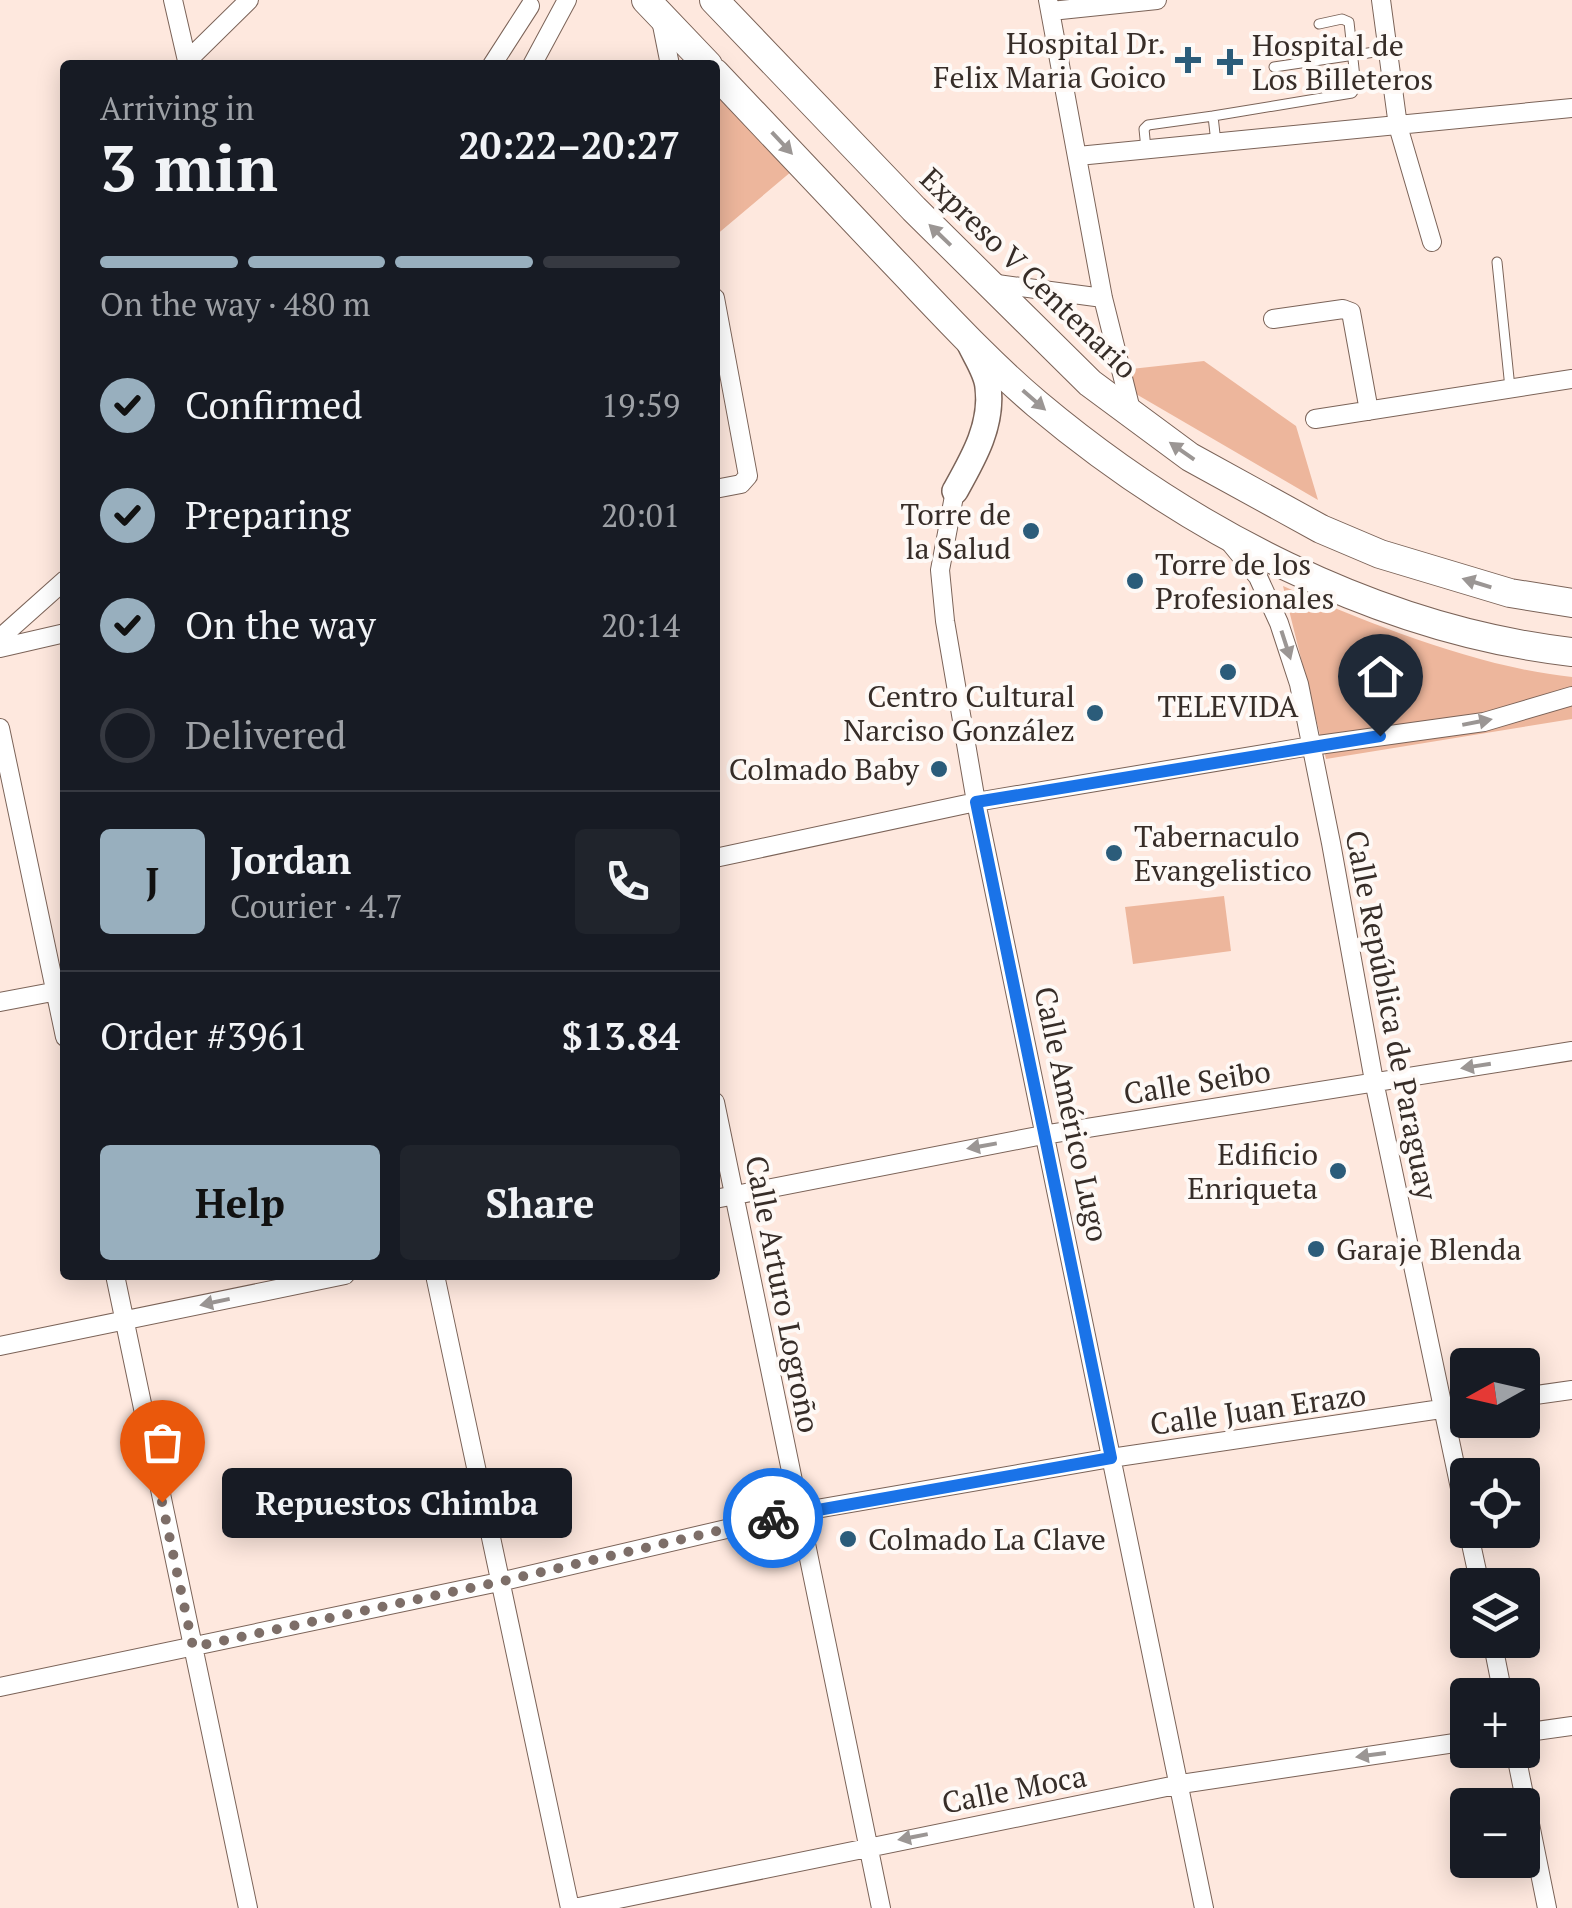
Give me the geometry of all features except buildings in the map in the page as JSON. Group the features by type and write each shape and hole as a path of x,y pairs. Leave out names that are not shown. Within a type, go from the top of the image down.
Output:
{"main road":[{"name":"Expreso V Centenario","path":"714,0 1090,383 1190,457 1321,530 1380,554 1510,593 1572,603"},
{"path":"653,8 703,60"},
{"path":"720,77 968,339 1038,404 1148,489 1278,562 1401,614 1468,633 1572,652"}],"street":[{"path":"173,0 187,60"},
{"path":"191,60 249,0"},
{"path":"535,60 566,0"},
{"path":"1132,414 1103,298 1050,6 1157,0"},
{"path":"1380,0 1398,126 1432,242"},
{"path":"495,60 530,6"},
{"path":"653,8 669,60"},
{"path":"1078,156 1572,108"},
{"path":"989,283 1103,298"},
{"path":"1273,320 1343,309 1352,312 1369,411"},
{"path":"720,338 748,476 742,484 720,488"},
{"name":"Calle Américo Lugo","path":"968,339 988,384 988,418 976,456 955,491 940,570 945,621 976,802 1043,1135 1204,1908"},
{"path":"1315,419 1572,379"},
{"name":"Calle República de Paraguay","path":"1220,532 1258,577 1280,623 1299,684 1374,1081 1453,1458"},
{"path":"0,638 60,584"},
{"path":"0,648 60,634"},
{"path":"720,857 976,802 1311,746 1484,722 1572,696"},
{"path":"0,728 60,991 0,1002"},
{"name":"Calle Seibo","path":"720,1197 1043,1135 1572,1051"},
{"name":"Calle Arturo Logroño","path":"720,1124 881,1908"},
{"path":"116,1280 248,1908"},
{"path":"0,1346 320,1280"},
{"path":"435,1280 572,1908"},
{"path":"1540,1395 1572,1390"},
{"name":"Calle Juan Erazo","path":"0,1687 499,1582 799,1512 1111,1458 1450,1408"},
{"path":"1540,1730 1572,1726"},
{"name":"Calle Moca","path":"572,1908 1181,1784 1450,1744"},
{"path":"1519,1768 1546,1908"}],"lane":[{"path":"1146,150 1144,129 1148,125 1352,94 1356,87 1349,22 1342,19 1318,24"},
{"path":"1274,66 1388,50"},
{"path":"1213,116 1216,143"},
{"path":"1498,262 1510,388"}],"shaded area":[{"path":"720,92 792,171 720,232"},
{"path":"1204,361 1296,426 1318,500 1136,394 1131,369"},
{"path":"1283,586 1462,654 1572,677 1572,719 1326,759"},
{"path":"1224,896 1231,951 1133,964 1125,907"}],"way so far":[{"path":"162,1502 193,1647 773,1518"}],"place":[{"name":"Hospital Dr. Felix Maria Goico","path":"1188,60"},
{"name":"Hospital de Los Billeteros","path":"1230,62"},
{"name":"Torre de la Salud","path":"1031,531"},
{"name":"Torre de los Profesionales","path":"1135,581"},
{"name":"TELEVIDA","path":"1228,672"},
{"name":"Centro Cultural Narciso González","path":"1095,713"},
{"name":"Colmado Baby","path":"939,769"},
{"name":"Tabernaculo Evangelistico","path":"1114,853"},
{"name":"Edificio Enriqueta","path":"1338,1171"},
{"name":"Garaje Blenda","path":"1316,1249"},
{"name":"Repuestos Chimba","path":"162,1502"},
{"name":"Colmado La Clave","path":"848,1539"}],"route":[{"path":"773,1518 1111,1458 976,802 1380,736"}]}
